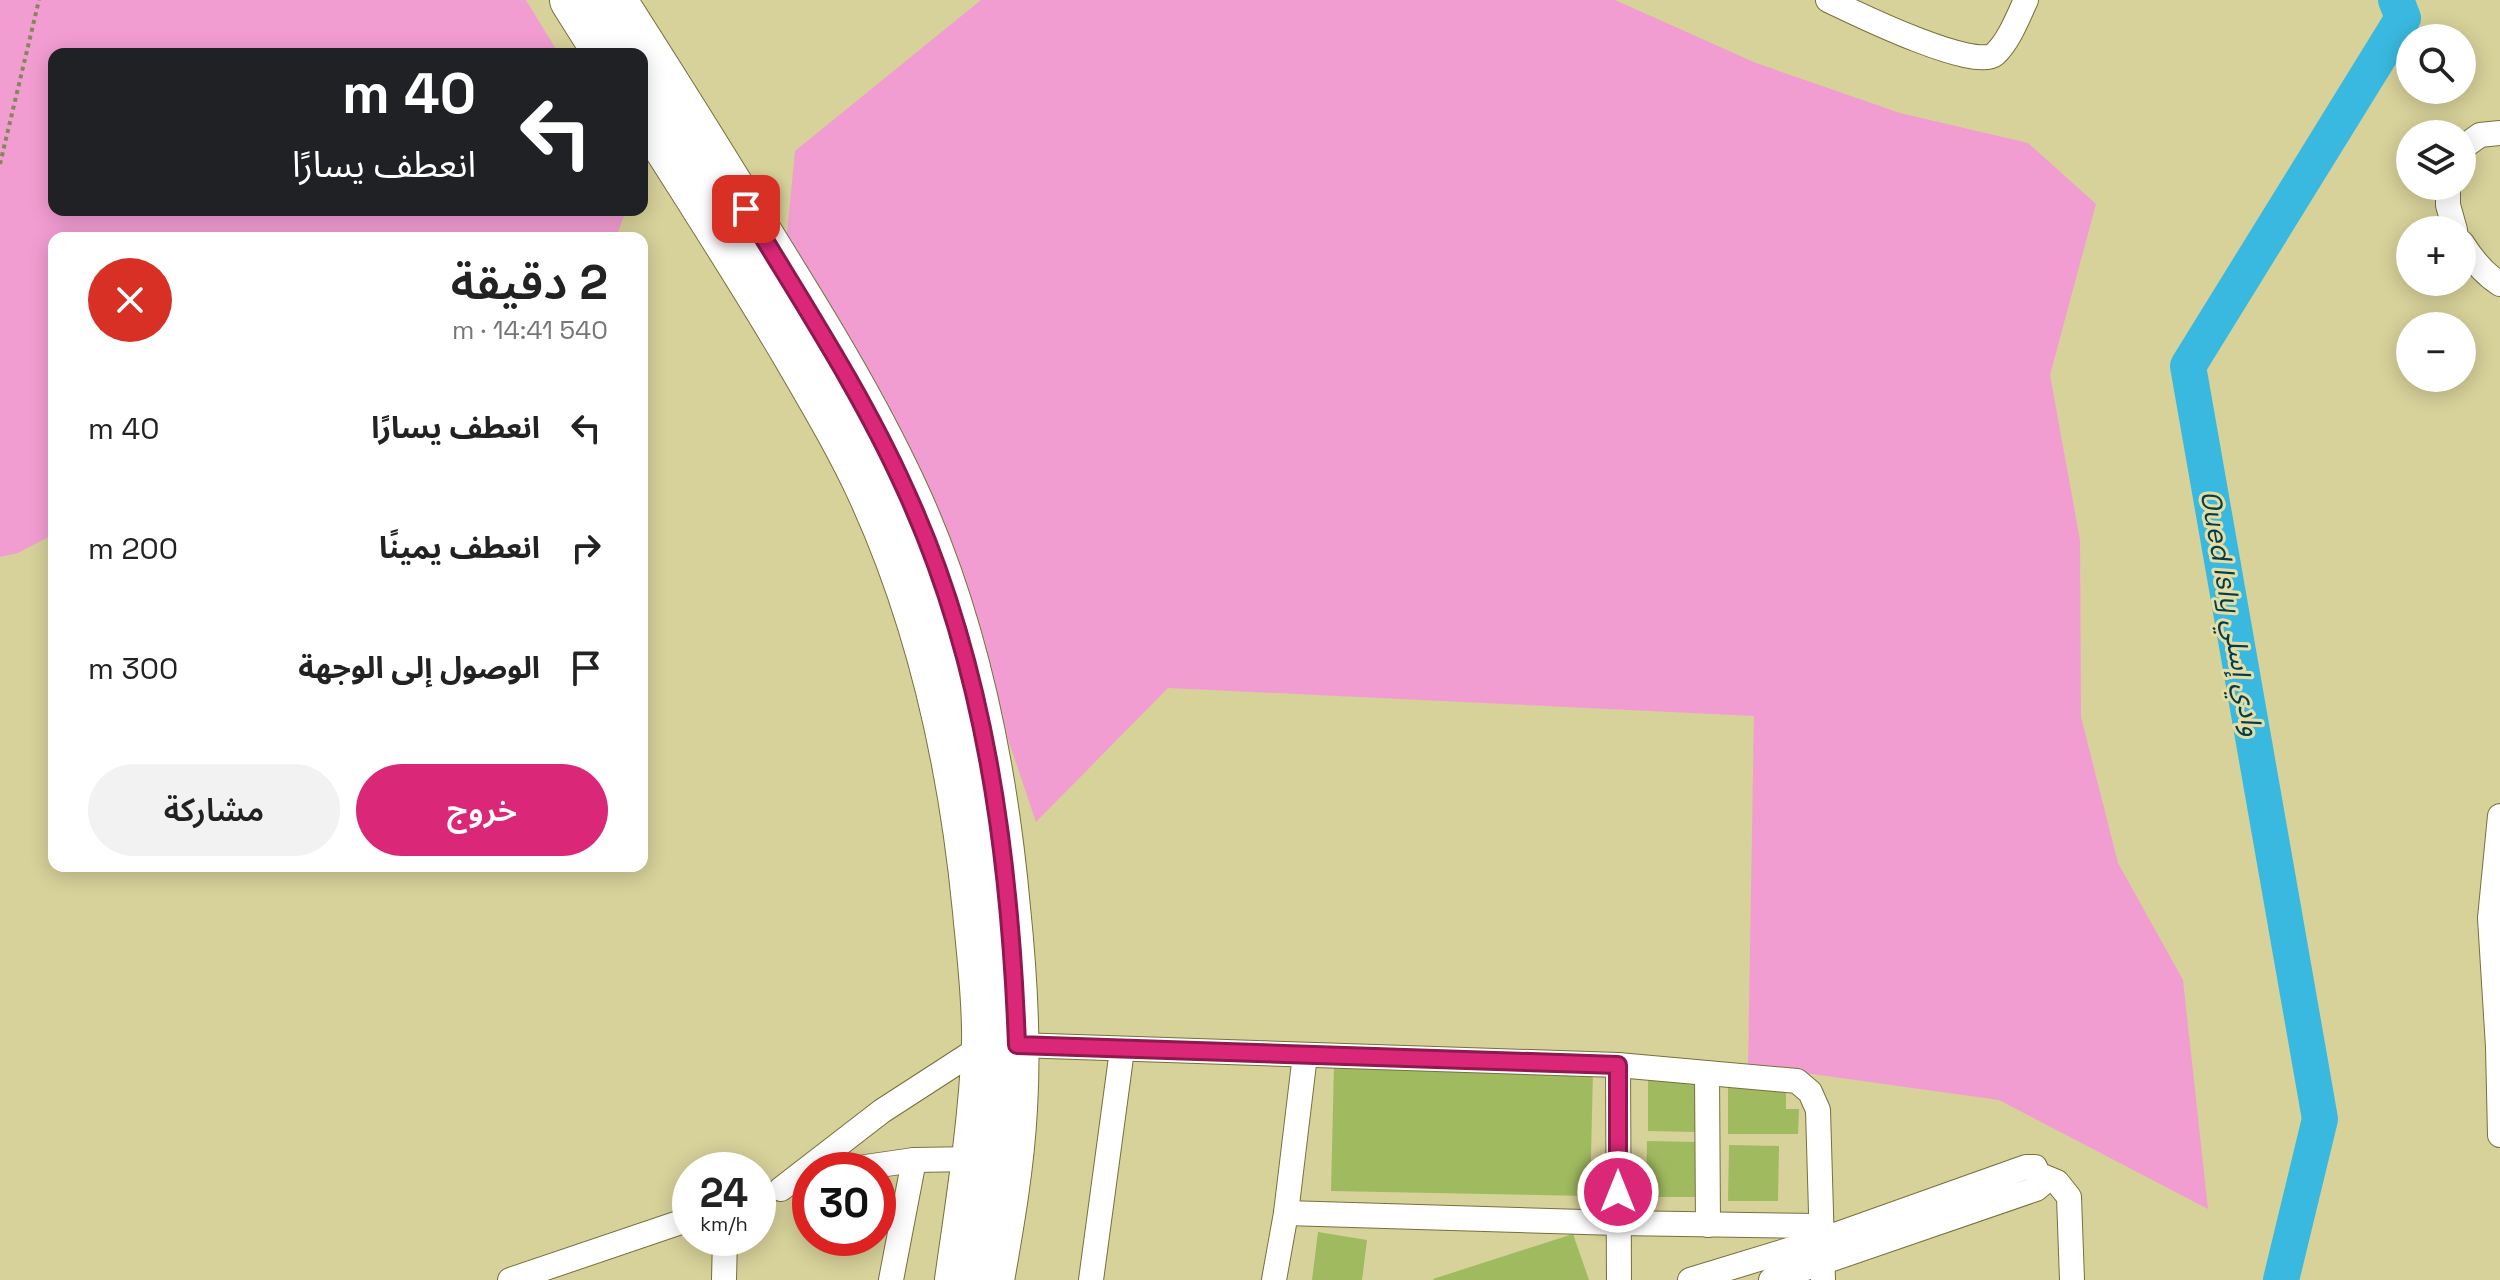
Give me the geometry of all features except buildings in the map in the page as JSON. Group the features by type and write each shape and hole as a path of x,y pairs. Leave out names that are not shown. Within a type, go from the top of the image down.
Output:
{"highway":[{"path":"572,0 602,48"},
{"path":"614,0 645,48"},
{"path":"648,53 825,338 905,487 934,558 974,690 992,774 1011,937 1000,1045 974,1159 957,1280"},
{"path":"648,120 771,315 837,427 870,493 908,586 936,674 955,758 972,882 984,1006 1000,1045 1011,1162 992,1280"}],"street":[{"path":"1828,0 1944,49 1987,59 1996,53 2007,37 2026,0"},
{"path":"2476,138 2500,133"},
{"path":"2476,260 2500,284"},
{"path":"2500,816 2495,919 2500,1135"},
{"path":"776,1188 882,1111 1000,1045 1618,1065 1797,1081 1810,1092 1818,1110 1821,1252"},
{"path":"1091,1280 1122,1050"},
{"path":"1274,1280 1286,1213 1305,1055"},
{"path":"1618,1065 1619,1280"},
{"path":"1707,1073 1708,1225"},
{"path":"896,1163 974,1159"},
{"path":"891,1280 914,1160"},
{"path":"1690,1280 1821,1252 2036,1189 2042,1184 2040,1175 2063,1187 2071,1203 2072,1280"},
{"path":"1286,1213 1708,1225 1821,1252"},
{"path":"510,1280 672,1225"},
{"path":"1771,1280 1821,1252"},
{"path":"724,1280 725,1256"}],"path":[{"path":"0,164 39,0"}],"shaded area":[{"path":"0,0 526,0 555,48 48,48 48,216 624,216 618,232 48,232 48,537 18,553 0,557"},
{"path":"981,0 1615,0 1756,63 1900,113 2028,143 2096,204 2050,375 2080,540 2081,717 2118,863 2183,980 2208,1209 1999,1100 1748,1065 1754,716 1168,688 1036,822 994,698 785,254 795,151"}],"waterway":[{"name":"Oued Isly وادي إسلي","path":"2281,1280 2320,1119 2188,366 2403,18 2396,0"}],"route":[{"path":"746,209 825,338 905,487 943,585 974,690 992,774 1011,937 1017,1045 1618,1065 1618,1192"}]}
